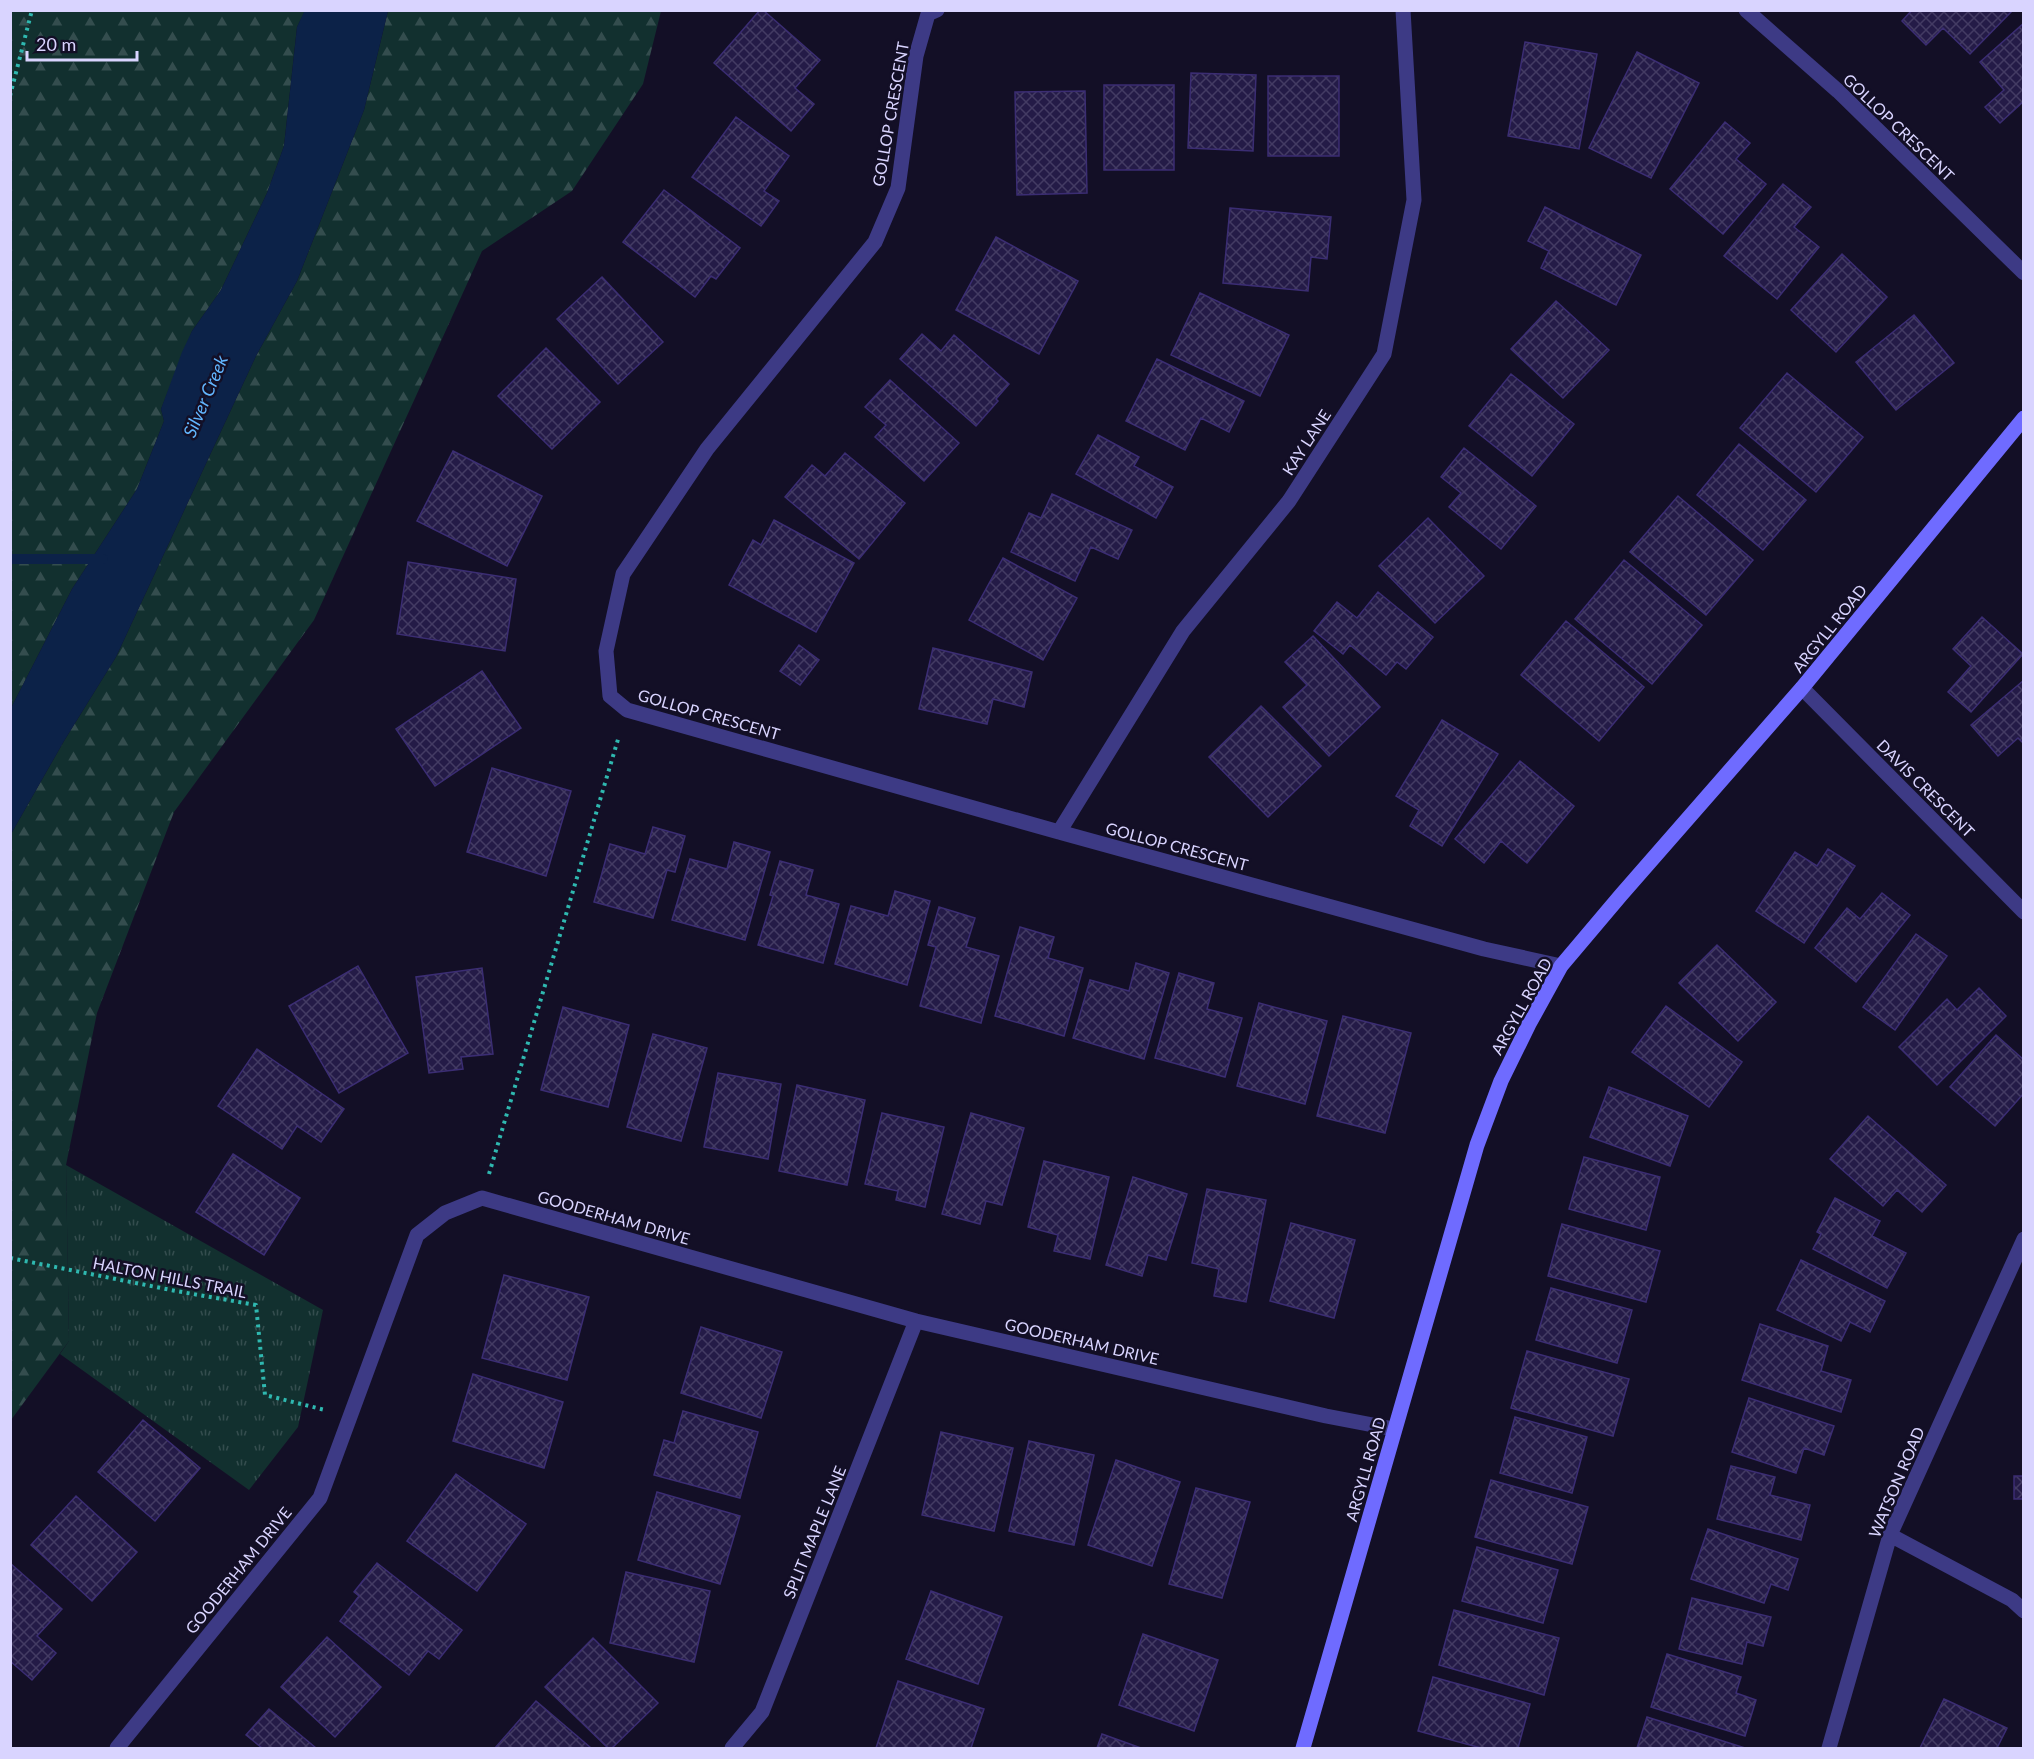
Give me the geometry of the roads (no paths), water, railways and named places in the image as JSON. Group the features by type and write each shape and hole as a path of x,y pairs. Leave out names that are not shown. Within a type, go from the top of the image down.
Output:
{"street":[{"name":"GOLLOP CRESCENT","path":"937,10 928,14 916,56 898,188 875,242 707,449 623,574 606,651 610,696 627,710 1484,949 1561,966"},
{"name":"KAY LANE","path":"1059,832 1183,630 1289,501 1384,354 1414,200 1403,10"},
{"name":"GOLLOP CRESCENT","path":"1746,10 1838,91 2024,273"},
{"name":"ARGYLL ROAD","path":"1303,1749 1478,1145 1501,1081 1529,1024 1561,966 1802,688 2024,418"},
{"name":"DAVIS CRESCENT","path":"1802,688 2024,912"},
{"name":"GOODERHAM DRIVE","path":"117,1749 320,1498 417,1235 445,1214 482,1198 916,1321 1315,1414 1394,1429"},
{"name":"WATSON ROAD","path":"1829,1749 1890,1535 2024,1239"},
{"name":"SPLIT MAPLE LANE","path":"732,1749 762,1712 916,1321"},
{"path":"1890,1535 2012,1600 2024,1611"}],"water":[{"name":"Silver Creek","path":"305,10 388,11 364,110 297,281 256,356 116,657 64,741 11,834 11,708 72,589 137,489 164,421 161,409 182,352 192,331 221,290 267,193 284,146 297,27"}],"waterway":[{"path":"10,559 103,559"}]}
